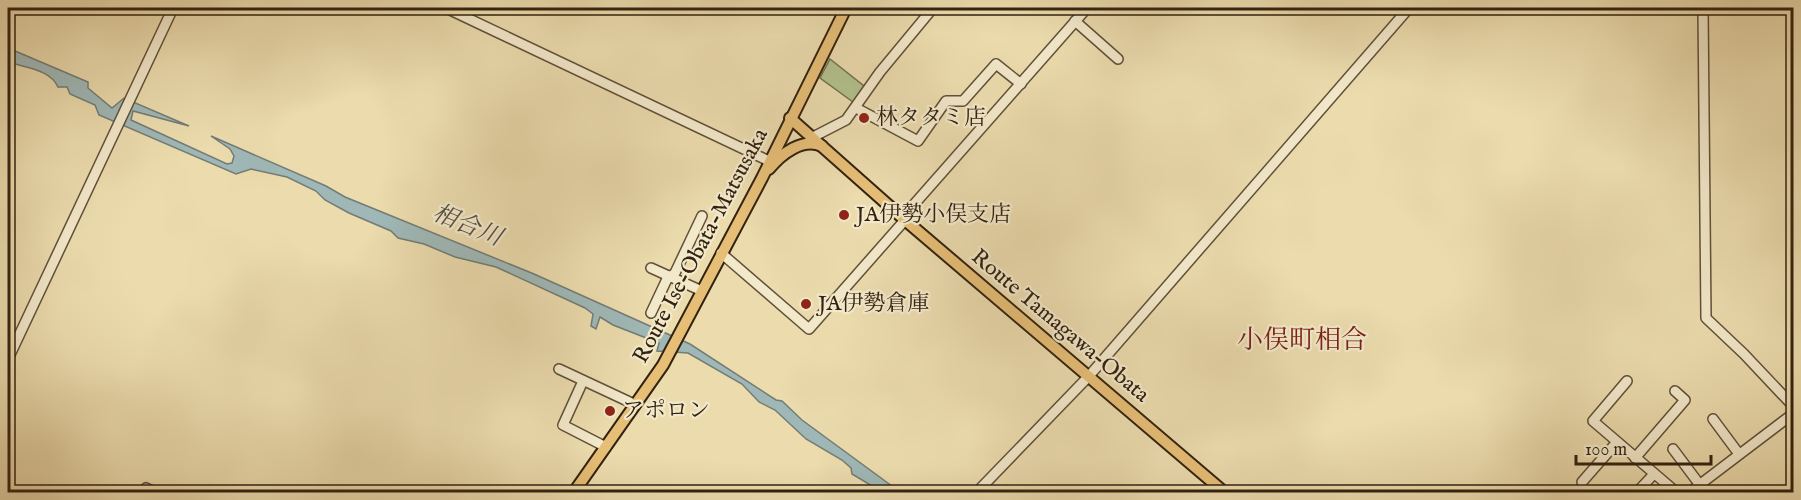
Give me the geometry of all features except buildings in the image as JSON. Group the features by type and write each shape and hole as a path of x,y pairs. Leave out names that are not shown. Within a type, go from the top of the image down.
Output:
{"main road":[{"name":"Route Ise-Obata-Matsusaka","path":"574,492 663,365 762,178 768,161 846,8"},
{"name":"Route Tamagawa-Obata","path":"790,118 903,219 1224,492"},
{"path":"762,178 781,156 795,147 812,143 825,147"}],"street":[{"path":"8,359 173,8"},
{"path":"446,8 768,161"},
{"path":"813,137 846,120 879,72 933,8"},
{"path":"721,253 809,329 1087,8"},
{"path":"977,492 1089,376 1408,8"},
{"path":"1702,8 1706,318 1794,407"},
{"path":"1075,21 1118,59"},
{"path":"856,108 918,141 946,101 963,101 996,64 1021,84"},
{"path":"651,313 670,275 675,273 702,216"},
{"path":"651,267 702,291"},
{"path":"559,369 636,405"},
{"path":"583,381 563,425 606,447"},
{"path":"1627,381 1593,421 1676,492"},
{"path":"1635,458 1685,400 1675,391"},
{"path":"1690,492 1794,413"},
{"path":"1713,420 1739,454"},
{"path":"1582,482 1617,442"},
{"path":"1673,449 1700,485"},
{"path":"1637,492 1654,474"},
{"path":"143,492 146,488 155,492"}],"green space":[{"path":"830,59 864,86 853,102 820,78"}],"water":[{"path":"8,48 88,82 88,88 112,108 124,98 189,126 133,111 131,120 227,164 232,163 234,156 230,149 211,136 326,186 345,197 534,274 690,344 776,400 782,401 802,420 900,492 882,492 852,474 851,468 842,460 806,439 775,410 759,402 742,384 688,353 657,351 659,343 613,325 600,317 596,329 591,326 593,314 585,308 496,267 455,257 424,244 398,238 391,231 349,213 325,200 316,191 287,177 251,169 236,174 99,115 95,105 70,94 67,87 58,87 49,76 9,62"}],"place":[{"name":"林タタミ店","path":"864,118"},
{"name":"JA伊勢小俣支店","path":"844,215"},
{"name":"JA伊勢倉庫","path":"806,304"},
{"name":"アポロン","path":"610,411"}],"district":[{"name":"小俣町相合","path":"1302,340"}],"water label":[{"name":"相合川","path":"467,226"}]}
